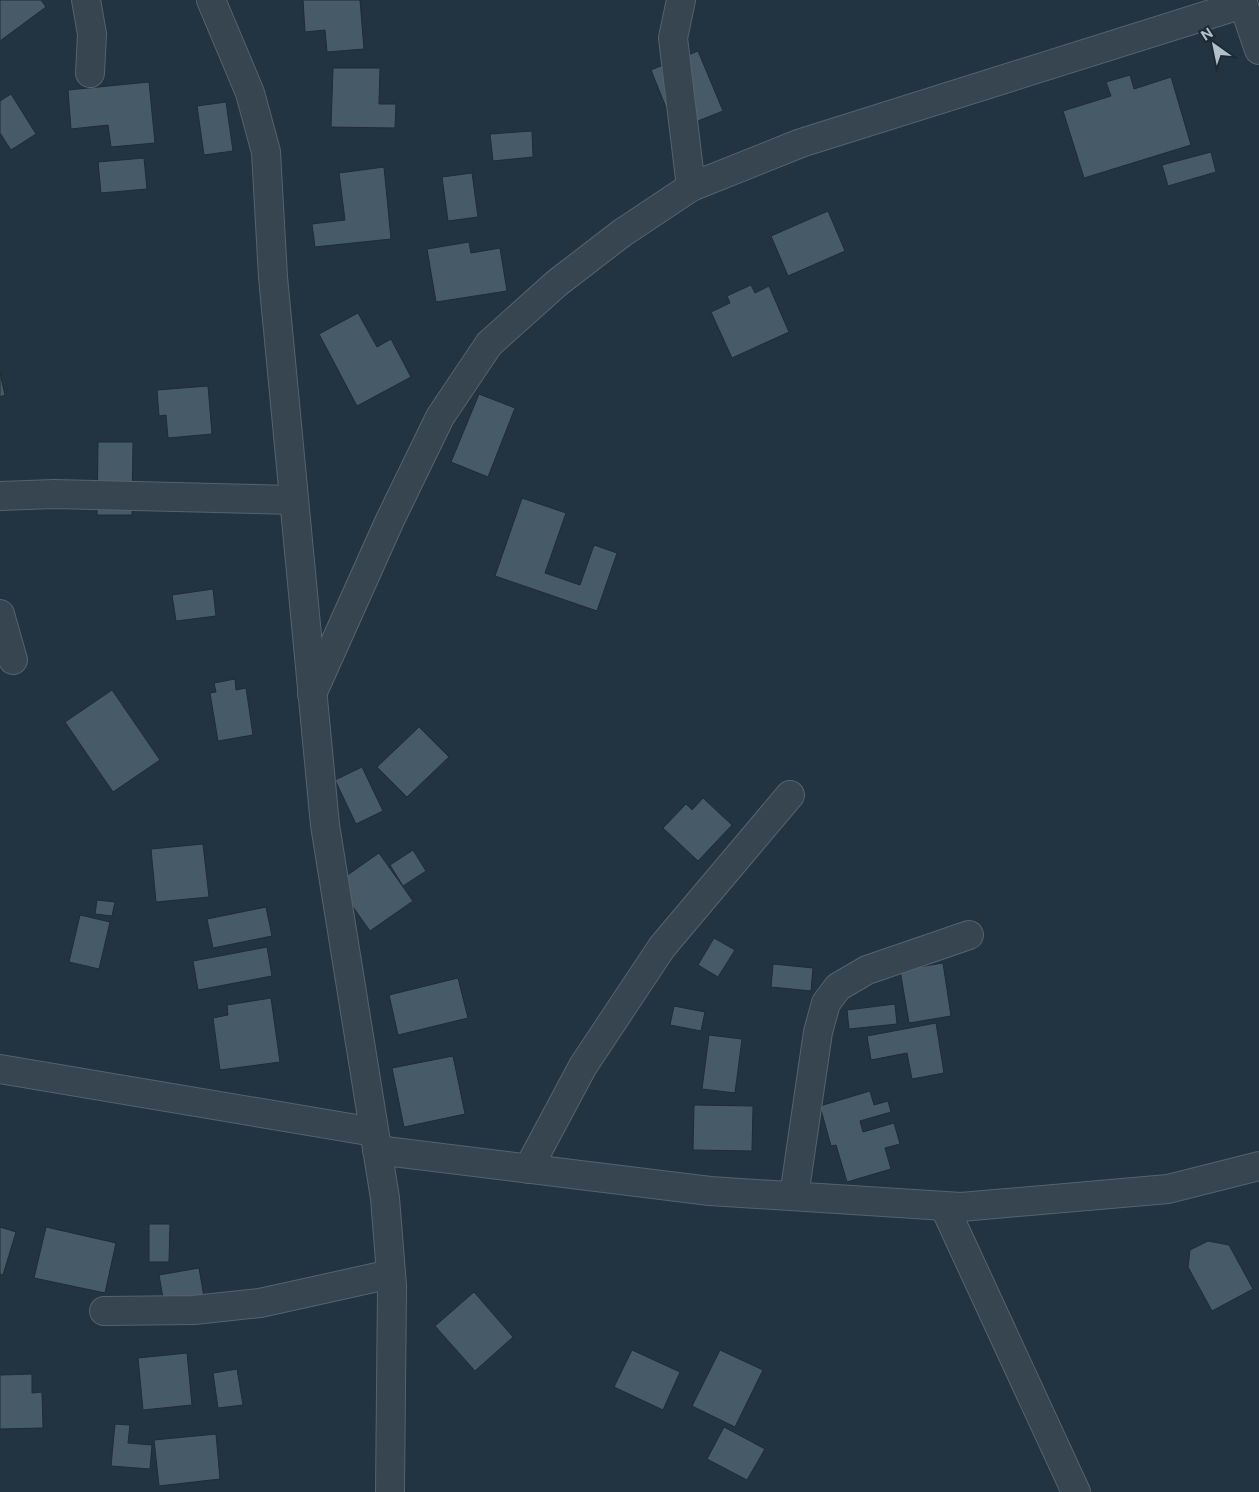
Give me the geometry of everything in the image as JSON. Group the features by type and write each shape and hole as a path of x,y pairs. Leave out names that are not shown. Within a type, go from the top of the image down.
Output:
{"street":[{"path":"86,0 92,34 90,73"},
{"path":"211,0 250,93 266,152 273,277 311,696 325,825 385,1198 391,1274 390,1492"},
{"path":"681,0 673,38 691,187"},
{"path":"311,696 390,520 440,417 489,344 557,283 622,233 691,187 801,143 1243,2 1259,50"},
{"path":"0,496 54,494 293,500"},
{"path":"0,614 14,660"},
{"path":"528,1169 583,1066 662,946 790,795"},
{"path":"794,1196 818,1032 826,1003 838,987 867,970 969,935"},
{"path":"0,1069 528,1169 710,1191 961,1207 1168,1189 1259,1166"},
{"path":"944,1206 1076,1492"},
{"path":"104,1311 194,1310 260,1303 391,1274"}],"building":[{"path":"0,0 41,0 46,7 0,41"},
{"path":"303,0 360,0 364,49 327,52 325,30 305,32"},
{"path":"698,51 723,111 675,130 651,70"},
{"path":"333,68 380,68 379,104 396,104 395,128 331,127"},
{"path":"1130,75 1134,89 1171,77 1191,145 1084,178 1063,111 1111,96 1106,82"},
{"path":"149,82 155,143 111,147 108,125 71,129 68,90"},
{"path":"11,94 36,134 11,150 0,133 0,101"},
{"path":"226,102 233,151 204,155 197,106"},
{"path":"532,131 533,157 493,161 490,134"},
{"path":"1211,152 1216,172 1168,186 1162,165"},
{"path":"144,158 147,189 101,193 98,162"},
{"path":"384,167 391,239 315,247 312,224 345,220 339,173"},
{"path":"472,173 478,217 448,221 442,177"},
{"path":"828,211 845,251 788,276 771,236"},
{"path":"469,242 471,253 500,248 507,291 436,302 427,249"},
{"path":"751,285 755,293 769,286 789,332 732,358 711,312 730,303 727,296"},
{"path":"358,313 377,347 391,339 411,377 357,406 319,334"},
{"path":"0,373 5,395 0,397"},
{"path":"208,386 212,434 168,438 166,415 159,416 157,390"},
{"path":"479,394 515,408 488,477 451,462"},
{"path":"98,442 133,442 132,515 97,515"},
{"path":"522,498 566,513 545,573 580,585 594,545 617,553 597,611 495,576"},
{"path":"213,589 216,616 176,621 172,595"},
{"path":"235,679 236,690 246,688 253,735 218,741 210,693 216,692 214,683"},
{"path":"112,690 160,760 113,792 65,722"},
{"path":"419,727 449,757 407,797 377,767"},
{"path":"362,767 383,811 356,824 335,780"},
{"path":"703,798 732,825 698,861 663,828 686,804 692,810"},
{"path":"203,844 209,897 156,902 151,849"},
{"path":"413,850 426,871 403,886 390,865"},
{"path":"379,853 413,901 370,931 336,883"},
{"path":"97,900 115,902 112,916 95,914"},
{"path":"266,907 272,936 213,948 207,919"},
{"path":"80,915 110,922 99,969 69,962"},
{"path":"714,938 735,950 718,977 698,965"},
{"path":"267,947 272,976 198,990 193,961"},
{"path":"943,963 951,1016 909,1023 900,970"},
{"path":"773,964 813,968 811,991 771,987"},
{"path":"458,978 468,1018 398,1035 389,995"},
{"path":"271,998 280,1062 220,1070 213,1018 228,1015 227,1005"},
{"path":"895,1004 897,1024 849,1029 847,1010"},
{"path":"674,1006 705,1012 701,1031 670,1025"},
{"path":"936,1023 944,1073 912,1079 907,1053 871,1060 867,1036"},
{"path":"709,1035 742,1039 735,1093 702,1089"},
{"path":"453,1056 465,1114 404,1127 392,1068"},
{"path":"870,1091 874,1105 888,1101 891,1112 860,1121 863,1132 894,1123 900,1144 885,1148 891,1169 847,1182 836,1145 831,1146 820,1106"},
{"path":"694,1105 753,1106 752,1151 693,1150"},
{"path":"149,1224 170,1224 169,1262 149,1262"},
{"path":"0,1227 16,1232 3,1275 0,1274"},
{"path":"46,1227 116,1243 105,1293 34,1278"},
{"path":"1208,1241 1229,1245 1253,1289 1212,1311 1188,1267 1190,1250"},
{"path":"199,1268 204,1297 164,1304 159,1275"},
{"path":"474,1292 513,1337 475,1371 435,1326"},
{"path":"632,1350 680,1372 663,1410 614,1387"},
{"path":"720,1350 763,1370 735,1427 692,1406"},
{"path":"187,1353 192,1405 143,1410 138,1358"},
{"path":"237,1369 243,1405 218,1408 213,1373"},
{"path":"32,1374 32,1393 42,1392 43,1428 0,1429 0,1375"},
{"path":"115,1424 130,1425 128,1443 152,1445 150,1469 111,1466"},
{"path":"724,1427 765,1449 747,1480 707,1459"},
{"path":"216,1434 220,1479 159,1486 154,1440"}]}
